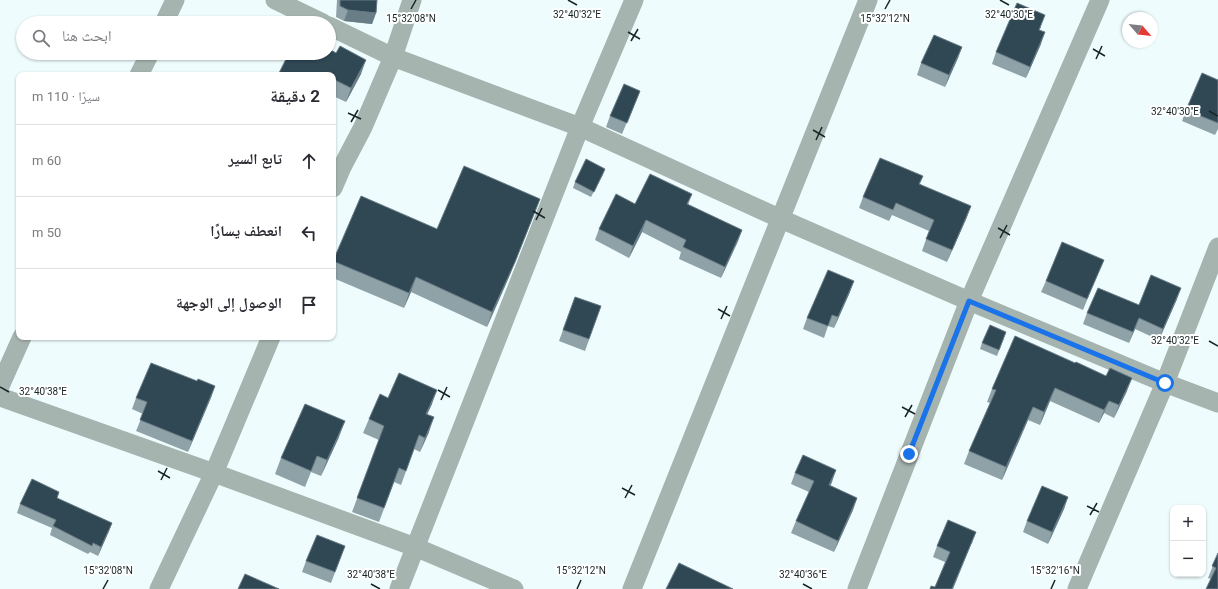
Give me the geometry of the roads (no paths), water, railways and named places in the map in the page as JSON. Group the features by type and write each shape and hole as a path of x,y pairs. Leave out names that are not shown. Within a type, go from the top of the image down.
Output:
{"street":[{"path":"167,16 175,0"},
{"path":"275,0 308,16"},
{"path":"336,181 363,127 393,57 412,0"},
{"path":"399,589 580,127 634,0"},
{"path":"632,589 868,0"},
{"path":"857,589 969,301 1100,0"},
{"path":"336,29 393,57 580,127 781,219 969,301 1165,383 1218,403"},
{"path":"140,72 146,60"},
{"path":"1077,589 1165,383 1218,247"},
{"path":"0,386 21,340"},
{"path":"159,589 214,473 270,340"},
{"path":"0,397 214,473 415,547 514,589"}]}
